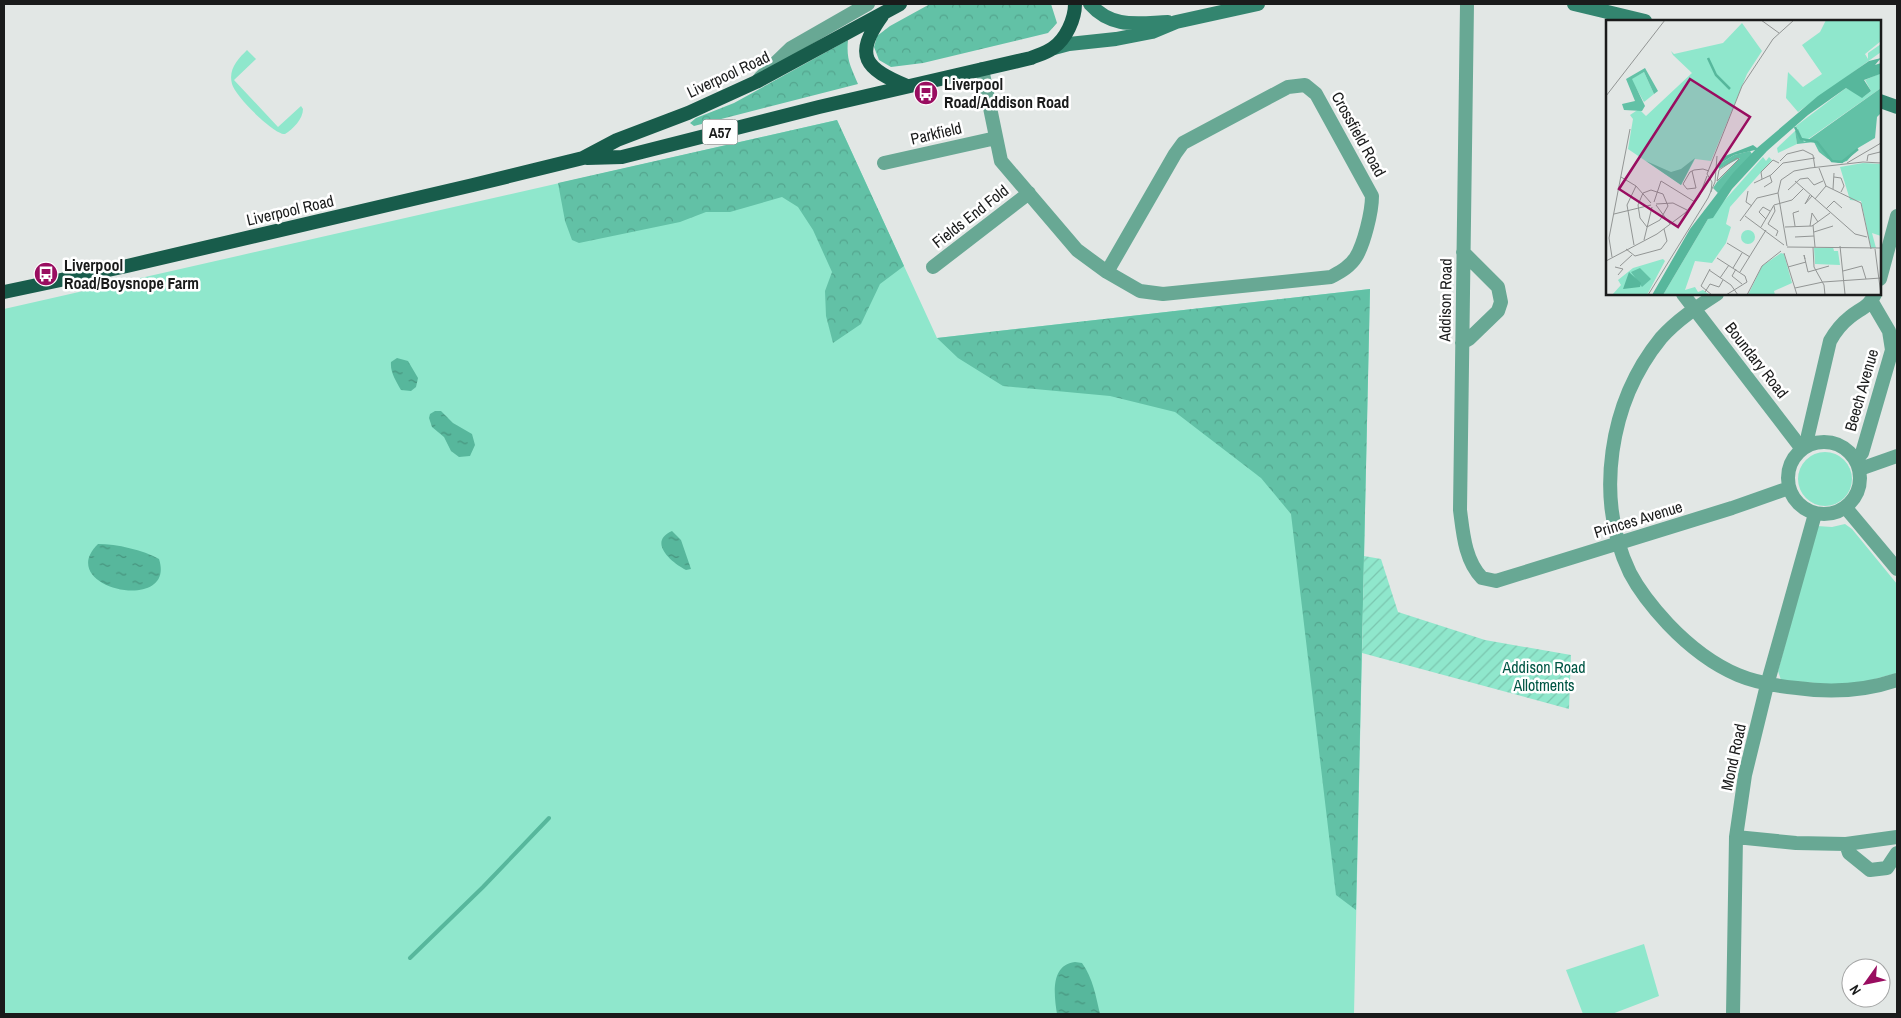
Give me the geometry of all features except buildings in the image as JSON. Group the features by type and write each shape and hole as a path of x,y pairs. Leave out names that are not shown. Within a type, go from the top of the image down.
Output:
{"highway":[{"name":"A57","path":"900,4 885,9 869,35 866,44 867,56 875,69 884,77 907,86 1031,58 1054,48"},
{"path":"1054,48 1067,32 1075,14 1075,4"},
{"name":"Liverpool Road","path":"584,158 617,140 688,112 756,82 885,9"},
{"name":"Liverpool Road","path":"4,292 127,266 584,158 622,157 907,86"}],"main road":[{"path":"1090,4 1097,12 1117,22 1176,22"},
{"path":"1054,48 1069,44 1116,39 1152,32 1176,22 1258,4"},
{"path":"1574,4 1620,18 1637,20"},
{"path":"1881,101 1897,107"}],"street":[{"path":"756,82 791,48 868,4"},
{"name":"Addison Road","path":"1467,4 1460,510 1462,531 1473,565 1479,574 1488,581 1496,581"},
{"name":"Crossfield Road","path":"982,69 1001,161 1077,250 1107,272 1140,291 1163,294 1331,277 1345,269 1356,258 1372,209 1372,196 1316,94 1305,85 1288,87 1183,143 1174,154 1107,272"},
{"name":"Parkfield","path":"884,163 996,138"},
{"name":"Fields End Fold","path":"933,267 1029,193"},
{"path":"1881,275 1887,259 1897,216"},
{"path":"1462,343 1469,339 1498,311 1501,302 1498,287 1463,252"},
{"name":"Boundary Road","path":"1684,295 1805,447"},
{"path":"1715,295 1678,321 1661,339 1637,374 1623,405 1615,436 1610,476 1613,514 1619,542 1630,573 1645,597 1677,634 1692,647 1738,675 1766,685 1836,692 1861,689 1897,680"},
{"name":"Beech Avenue","path":"1805,447 1830,342 1836,330 1874,298 1888,331 1892,350 1858,464"},
{"path":"1822,441 1835,443 1847,450 1858,464 1861,483 1856,497 1846,508 1831,514 1815,514 1794,500 1789,488 1788,474 1792,460 1805,447 1822,441"},
{"path":"1858,464 1897,456"},
{"name":"Princes Avenue","path":"1496,581 1732,508 1789,488"},
{"path":"1846,508 1897,569"},
{"name":"Mond Road","path":"1733,1014 1736,837 1745,775 1766,685 1815,514"},
{"path":"1736,837 1796,843 1846,844 1897,837"},
{"path":"1846,844 1849,853 1870,870 1887,868 1897,853"}],"green space":[{"path":"930,4 1051,4 1057,23 1048,33 923,63 891,67 879,60 874,47 877,36 890,26"},
{"path":"848,40 848,58 858,84 694,126 690,123 696,118 734,103"},
{"path":"247,50 256,59 234,80 278,127 301,106 303,109 303,113 297,123 285,134 272,128 255,114 240,97 232,84 231,74 233,69 237,61"},
{"path":"837,120 937,338 1370,289 1354,1014 4,1014 4,309"},
{"path":"837,120 904,266 880,284 861,324 833,343 826,316 825,291 832,272 813,230 798,207 782,197 730,212 706,212 680,222 579,243 572,240 565,221 558,183"},
{"path":"1370,289 1356,910 1336,895 1291,514 1261,478 1175,412 1110,396 1003,386 958,358 937,338"},
{"path":"1820,452 1830,452 1840,456 1848,464 1852,479 1848,494 1840,502 1830,506 1820,506 1810,502 1802,494 1798,484 1798,474 1802,464 1810,456"},
{"path":"1845,524 1852,529 1897,584 1897,673 1849,686 1781,680 1778,671 1817,526 1832,527"},
{"name":"Addison Road Allotments","path":"1364,556 1381,559 1398,612 1485,640 1571,655 1569,709 1362,653"},
{"path":"1644,944 1659,996 1612,1014 1583,1014 1566,970"}],"water":[{"path":"397,358 408,361 418,378 416,387 411,391 401,390 391,369 391,362"},
{"path":"435,411 441,411 453,423 472,434 475,445 470,456 459,457 451,451 444,437 432,427 429,418 430,414"},
{"path":"672,531 681,540 691,569 686,570 680,567 664,552 662,541"},
{"path":"98,544 130,548 159,559 160,576 151,586 136,590 118,589 102,583 91,573 88,560"},
{"path":"1082,963 1089,975 1100,1014 1057,1014 1055,990 1058,975 1067,964"}],"waterway":[{"path":"410,958 483,887 549,818"}],"place":[{"name":"Liverpool Road/Addison Road","path":"926,93"},
{"name":"Liverpool Road/Boysnope Farm","path":"46,274"}]}
